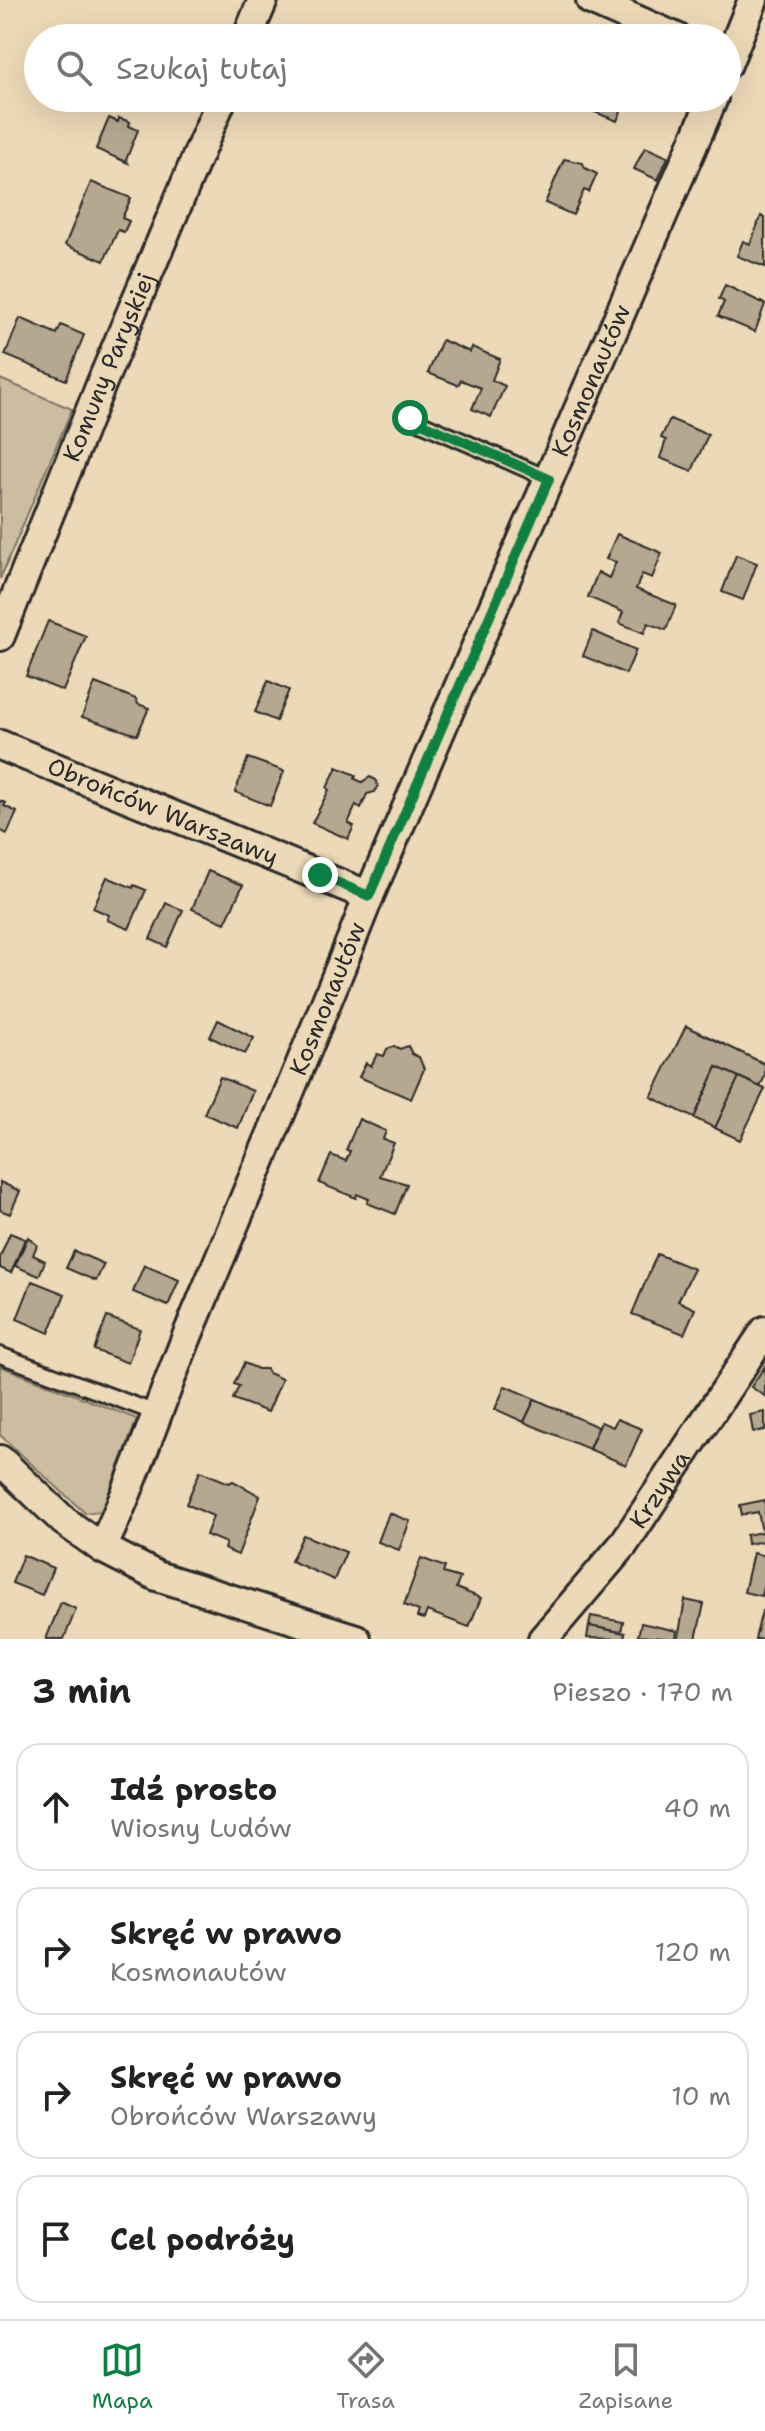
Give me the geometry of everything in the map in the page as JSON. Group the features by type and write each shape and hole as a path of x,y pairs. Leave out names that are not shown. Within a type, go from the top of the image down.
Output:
{"street":[{"path":"253,24 263,0"},
{"path":"591,0 645,24"},
{"path":"741,29 753,0"},
{"name":"Komuny Paryskiej","path":"0,636 102,382 216,112"},
{"name":"Kosmonautów","path":"102,1548 369,896 707,112"},
{"name":"Obrońców Warszawy","path":"0,745 369,896"},
{"name":"Krzywa","path":"543,1639 623,1545 765,1331"},
{"path":"0,1460 64,1521 102,1548 157,1576 356,1639"}],"lane":[{"path":"410,418 549,479"},
{"path":"0,1355 156,1413"}],"shaded area":[{"path":"0,379 72,409 0,579"},
{"path":"0,1366 137,1419 102,1511 85,1513 0,1435"}],"building":[{"path":"594,112 621,112 617,121"},
{"path":"109,118 130,122 129,126 138,130 126,160 128,163 96,149"},
{"path":"645,147 668,157 658,180 634,169"},
{"path":"564,159 583,163 585,168 597,174 589,192 584,190 573,215 545,203"},
{"path":"91,182 131,198 122,218 129,221 124,232 118,230 104,261 65,245"},
{"path":"761,216 765,218 765,267 737,256 743,241 750,244"},
{"path":"725,285 765,304 755,332 718,316 724,302 719,299"},
{"path":"20,318 57,334 61,325 84,335 66,380 5,355"},
{"path":"442,340 470,352 472,347 500,359 492,380 505,386 491,417 472,409 481,388 461,380 458,385 428,373"},
{"path":"670,419 708,435 692,471 660,458 666,440 661,438"},
{"path":"617,534 662,553 652,578 642,574 636,589 676,605 666,630 648,623 644,633 619,623 623,612 588,597 598,572 609,578 616,562 606,559"},
{"path":"736,555 757,563 743,600 722,592"},
{"path":"48,621 86,636 63,691 26,676"},
{"path":"593,631 636,650 626,674 583,656"},
{"path":"268,681 289,690 276,721 255,712"},
{"path":"95,683 136,699 138,704 149,708 137,735 82,717"},
{"path":"248,758 284,771 270,806 235,792"},
{"path":"337,767 356,775 355,779 362,782 370,777 376,780 378,786 375,792 367,794 361,808 356,805 348,823 354,826 348,839 312,823"},
{"path":"0,801 17,812 7,834 0,830"},
{"path":"208,871 243,885 225,923 192,909"},
{"path":"107,877 146,890 129,929 107,920 109,915 93,908"},
{"path":"166,903 183,910 167,947 150,939"},
{"path":"218,1020 254,1038 245,1054 210,1037"},
{"path":"686,1026 765,1064 765,1076 760,1087 717,1067 694,1118 651,1097"},
{"path":"394,1046 400,1049 408,1046 412,1054 419,1057 424,1069 411,1099 359,1077 366,1063 371,1066 377,1054 384,1056 387,1049"},
{"path":"717,1067 739,1077 715,1128 694,1118"},
{"path":"220,1077 253,1091 238,1128 204,1114"},
{"path":"739,1077 765,1089 740,1140 715,1128"},
{"path":"359,1119 386,1131 383,1139 394,1143 380,1176 407,1184 395,1214 367,1203 369,1199 357,1194 356,1198 319,1183 331,1155 346,1161 350,1151 346,1150"},
{"path":"0,1182 20,1191 10,1214 0,1210"},
{"path":"10,1233 25,1239 11,1273 0,1268 0,1257"},
{"path":"28,1237 37,1245 33,1255 45,1261 39,1276 15,1266"},
{"path":"74,1251 104,1264 96,1281 66,1268"},
{"path":"657,1254 694,1269 678,1301 695,1309 684,1334 632,1314"},
{"path":"144,1265 179,1280 168,1306 133,1292"},
{"path":"32,1281 65,1294 49,1333 17,1319"},
{"path":"107,1317 140,1329 128,1363 94,1350"},
{"path":"244,1363 266,1369 282,1379 268,1412 233,1399 239,1386 234,1384"},
{"path":"765,1366 765,1396 751,1387"},
{"path":"505,1386 535,1399 524,1422 495,1409"},
{"path":"535,1399 598,1427 589,1449 524,1422"},
{"path":"765,1412 765,1430 753,1432 750,1415"},
{"path":"617,1419 642,1429 626,1465 589,1449 601,1422 613,1427"},
{"path":"200,1471 229,1483 233,1481 260,1496 238,1555 224,1549 226,1543 206,1535 213,1516 186,1504"},
{"path":"765,1500 765,1541 747,1544 746,1535 762,1532 758,1512 742,1515 740,1505"},
{"path":"389,1513 410,1521 399,1550 378,1542"},
{"path":"303,1535 346,1552 334,1580 291,1561"},
{"path":"753,1553 765,1556 761,1596 744,1592"},
{"path":"23,1555 53,1568 42,1595 12,1583"},
{"path":"421,1558 445,1567 443,1573 460,1578 456,1588 481,1598 469,1627 427,1611 424,1619 417,1617 419,1611 404,1605"},
{"path":"685,1600 704,1604 696,1639 678,1639"},
{"path":"61,1602 76,1609 64,1639 46,1639"},
{"path":"762,1611 765,1611 765,1639 755,1639"},
{"path":"591,1616 623,1622 621,1632 589,1626"},
{"path":"641,1623 677,1631 676,1639 638,1636"},
{"path":"589,1626 625,1633 624,1639 587,1638"}],"route":[{"path":"320,875 369,896 549,479 410,418"}]}
